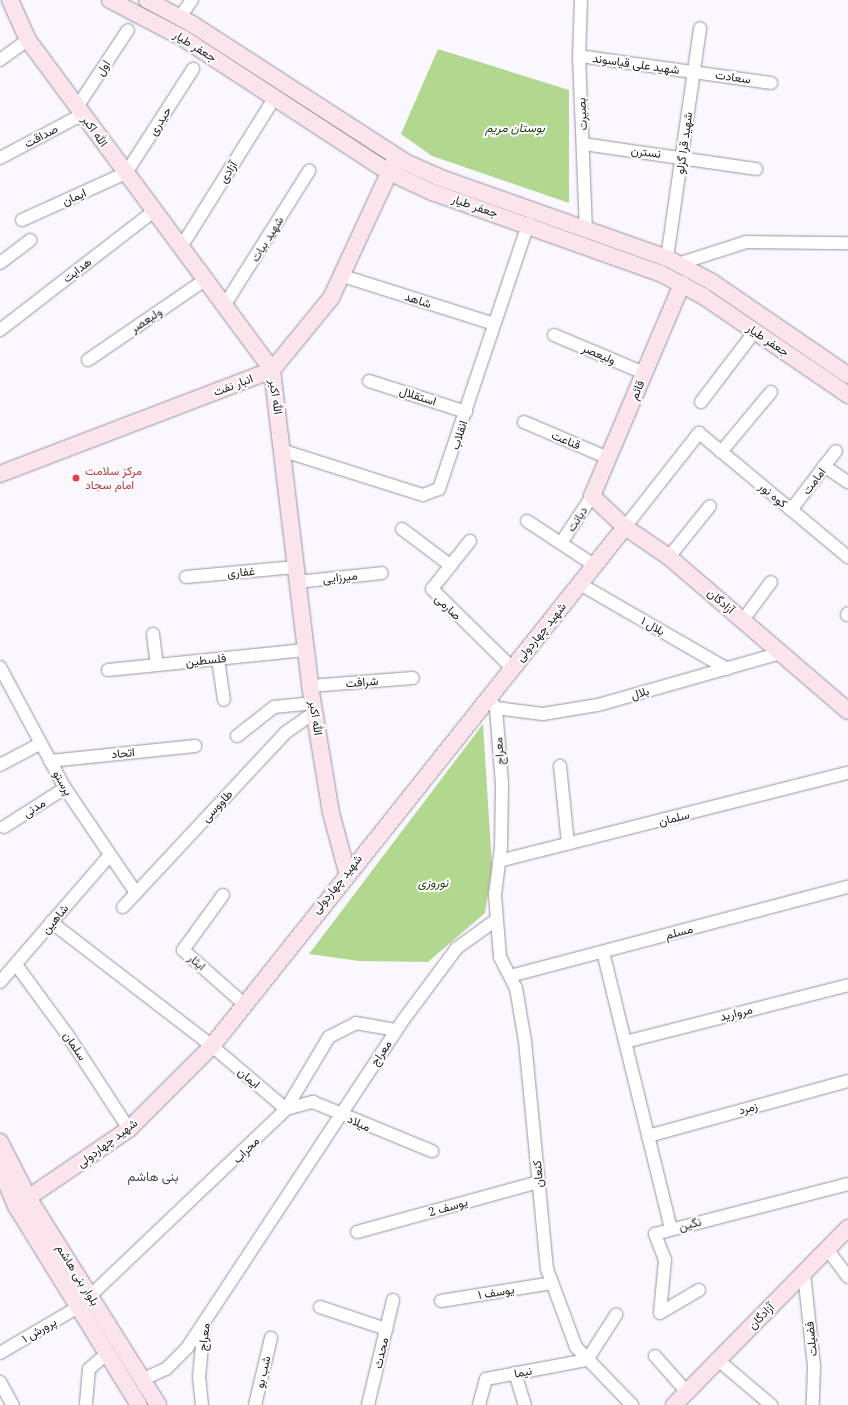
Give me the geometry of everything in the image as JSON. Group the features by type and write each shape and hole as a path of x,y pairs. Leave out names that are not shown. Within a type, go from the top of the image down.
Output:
{"street":[{"name":"الله اکبر","path":"10,0 28,40 272,370 284,451 296,575 310,686 315,707 331,813 347,872"},
{"name":"جعفر طیار","path":"110,0 183,38 387,171 432,192 528,224 682,284 755,331 848,395"},
{"name":"جعفر طیار","path":"147,0 179,18 398,157 438,177 586,228 672,261 848,375"},
{"path":"179,18 192,0"},
{"name":"بصیرت","path":"581,0 579,56 586,228"},
{"name":"شهید قرا گزلو","path":"672,261 682,157 700,28"},
{"name":"اول","path":"80,110 128,30"},
{"path":"0,60 28,40"},
{"name":"شهید علی قیاسوند","path":"579,56 694,72"},
{"name":"حیدری","path":"126,173 193,69"},
{"name":"سعادت","path":"694,72 771,83"},
{"name":"آزادی","path":"181,247 275,97"},
{"name":"صداقت","path":"0,158 80,110"},
{"name":"نسترن","path":"583,144 682,157 756,169"},
{"name":"انبار نفت","path":"0,474 272,370 331,298 343,276 387,171 398,157"},
{"name":"شهید بیات","path":"224,306 309,171"},
{"name":"ایمان","path":"22,220 126,173"},
{"name":"هدایت","path":"0,330 154,211"},
{"name":"انقلاب","path":"284,451 428,494 442,485 528,224"},
{"path":"0,263 30,240"},
{"path":"672,261 746,242 848,243"},
{"name":"شاهد","path":"343,276 494,324"},
{"name":"ولیعصر","path":"88,360 205,280"},
{"name":"قائم","path":"592,496 682,284"},
{"path":"701,402 755,331"},
{"name":"ولیعصر","path":"554,335 644,373"},
{"name":"استقلال","path":"369,381 466,412"},
{"path":"721,452 771,392"},
{"name":"قناعت","path":"524,422 608,458"},
{"name":"کوه نور","path":"625,527 699,433 848,557"},
{"name":"امامت","path":"791,510 836,451"},
{"path":"824,466 848,482"},
{"name":"آزادگان","path":"592,496 625,527 669,557 848,711"},
{"name":"دیانت","path":"561,543 592,496"},
{"path":"669,557 710,506"},
{"name":"دیانت","path":"527,521 594,565"},
{"name":"شهید چهاردولی","path":"23,1202 129,1129 212,1046 243,1003 347,872 492,703 512,668 625,527"},
{"path":"402,529 450,565"},
{"name":"صارمی","path":"470,541 432,585 434,594 512,668"},
{"name":"میرزایی","path":"296,575 382,573"},
{"name":"غفاری","path":"186,577 296,575"},
{"path":"743,620 772,582"},
{"name":"بلال ۱","path":"580,584 727,669"},
{"path":"153,634 157,665"},
{"name":"فلسطین","path":"108,670 305,650"},
{"name":"بلال","path":"492,703 550,713 598,705 781,653"},
{"path":"218,659 224,700"},
{"name":"پرستو","path":"0,667 64,788 109,856 136,893"},
{"name":"شرافت","path":"310,686 413,678"},
{"name":"معراج","path":"202,1405 199,1378 205,1320 396,1030 457,948 497,919 495,895 500,861 502,785 492,703"},
{"path":"237,736 274,707 315,707"},
{"name":"طاووسی","path":"123,907 285,733 315,707"},
{"path":"0,764 35,746"},
{"name":"اتحاد","path":"50,761 195,746"},
{"path":"560,766 568,844"},
{"name":"سلمان","path":"500,861 848,773"},
{"name":"مدنی","path":"4,827 64,788"},
{"name":"شاهین","path":"0,982 16,966 51,922 109,856"},
{"name":"مسلم","path":"510,976 848,887"},
{"name":"ایثار","path":"222,895 183,950 243,1003"},
{"name":"کنعان","path":"497,919 500,957 516,988 526,1041 547,1269 576,1348 632,1405"},
{"path":"51,922 212,1046"},
{"path":"603,952 671,1229"},
{"name":"سلمان","path":"16,966 68,1034 129,1129"},
{"name":"مروارید","path":"625,1042 848,985"},
{"name":"محراب","path":"91,1294 286,1110 329,1037 356,1023 396,1030"},
{"name":"ایمان","path":"212,1046 286,1110"},
{"name":"زمرد","path":"648,1136 848,1081"},
{"name":"میلاد","path":"286,1110 313,1102 432,1151"},
{"name":"بلوار بنی هاشم","path":"0,1142 23,1202 78,1307 139,1405"},
{"name":"بلوار بنی هاشم","path":"0,1168 23,1202 91,1294 141,1380 158,1405"},
{"name":"یوسف 2","path":"357,1232 538,1182"},
{"name":"نگین","path":"699,1290 660,1313 665,1260 655,1234 848,1184"},
{"name":"آزادگان","path":"674,1405 848,1228"},
{"path":"827,1249 848,1277"},
{"name":"فضیلت","path":"804,1273 814,1367 813,1405"},
{"name":"یوسف ۱","path":"441,1301 552,1283"},
{"name":"محدث","path":"368,1405 393,1300"},
{"name":"پرورش ۱","path":"0,1353 78,1307"},
{"path":"320,1307 386,1329"},
{"path":"587,1360 616,1315"},
{"path":"141,1380 166,1369 187,1348 205,1320"},
{"name":"شب بو","path":"255,1405 271,1338"},
{"path":"86,1403 89,1369 106,1354"},
{"path":"655,1356 687,1392"},
{"name":"نیما","path":"479,1405 486,1379 587,1360"},
{"path":"718,1360 771,1405"},
{"path":"516,1373 525,1405"},
{"path":"0,1382 12,1405"}],"green space":[{"name":"بوستان مریم","path":"438,49 569,90 569,203 432,156 401,134"},
{"name":"نوروزی","path":"483,724 492,867 485,913 428,962 359,961 309,954"}],"place":[{"name":"مرکز سلامت امام سجاد","path":"76,478"}],"district":[{"name":"بنی هاشم","path":"153,1176"}]}
